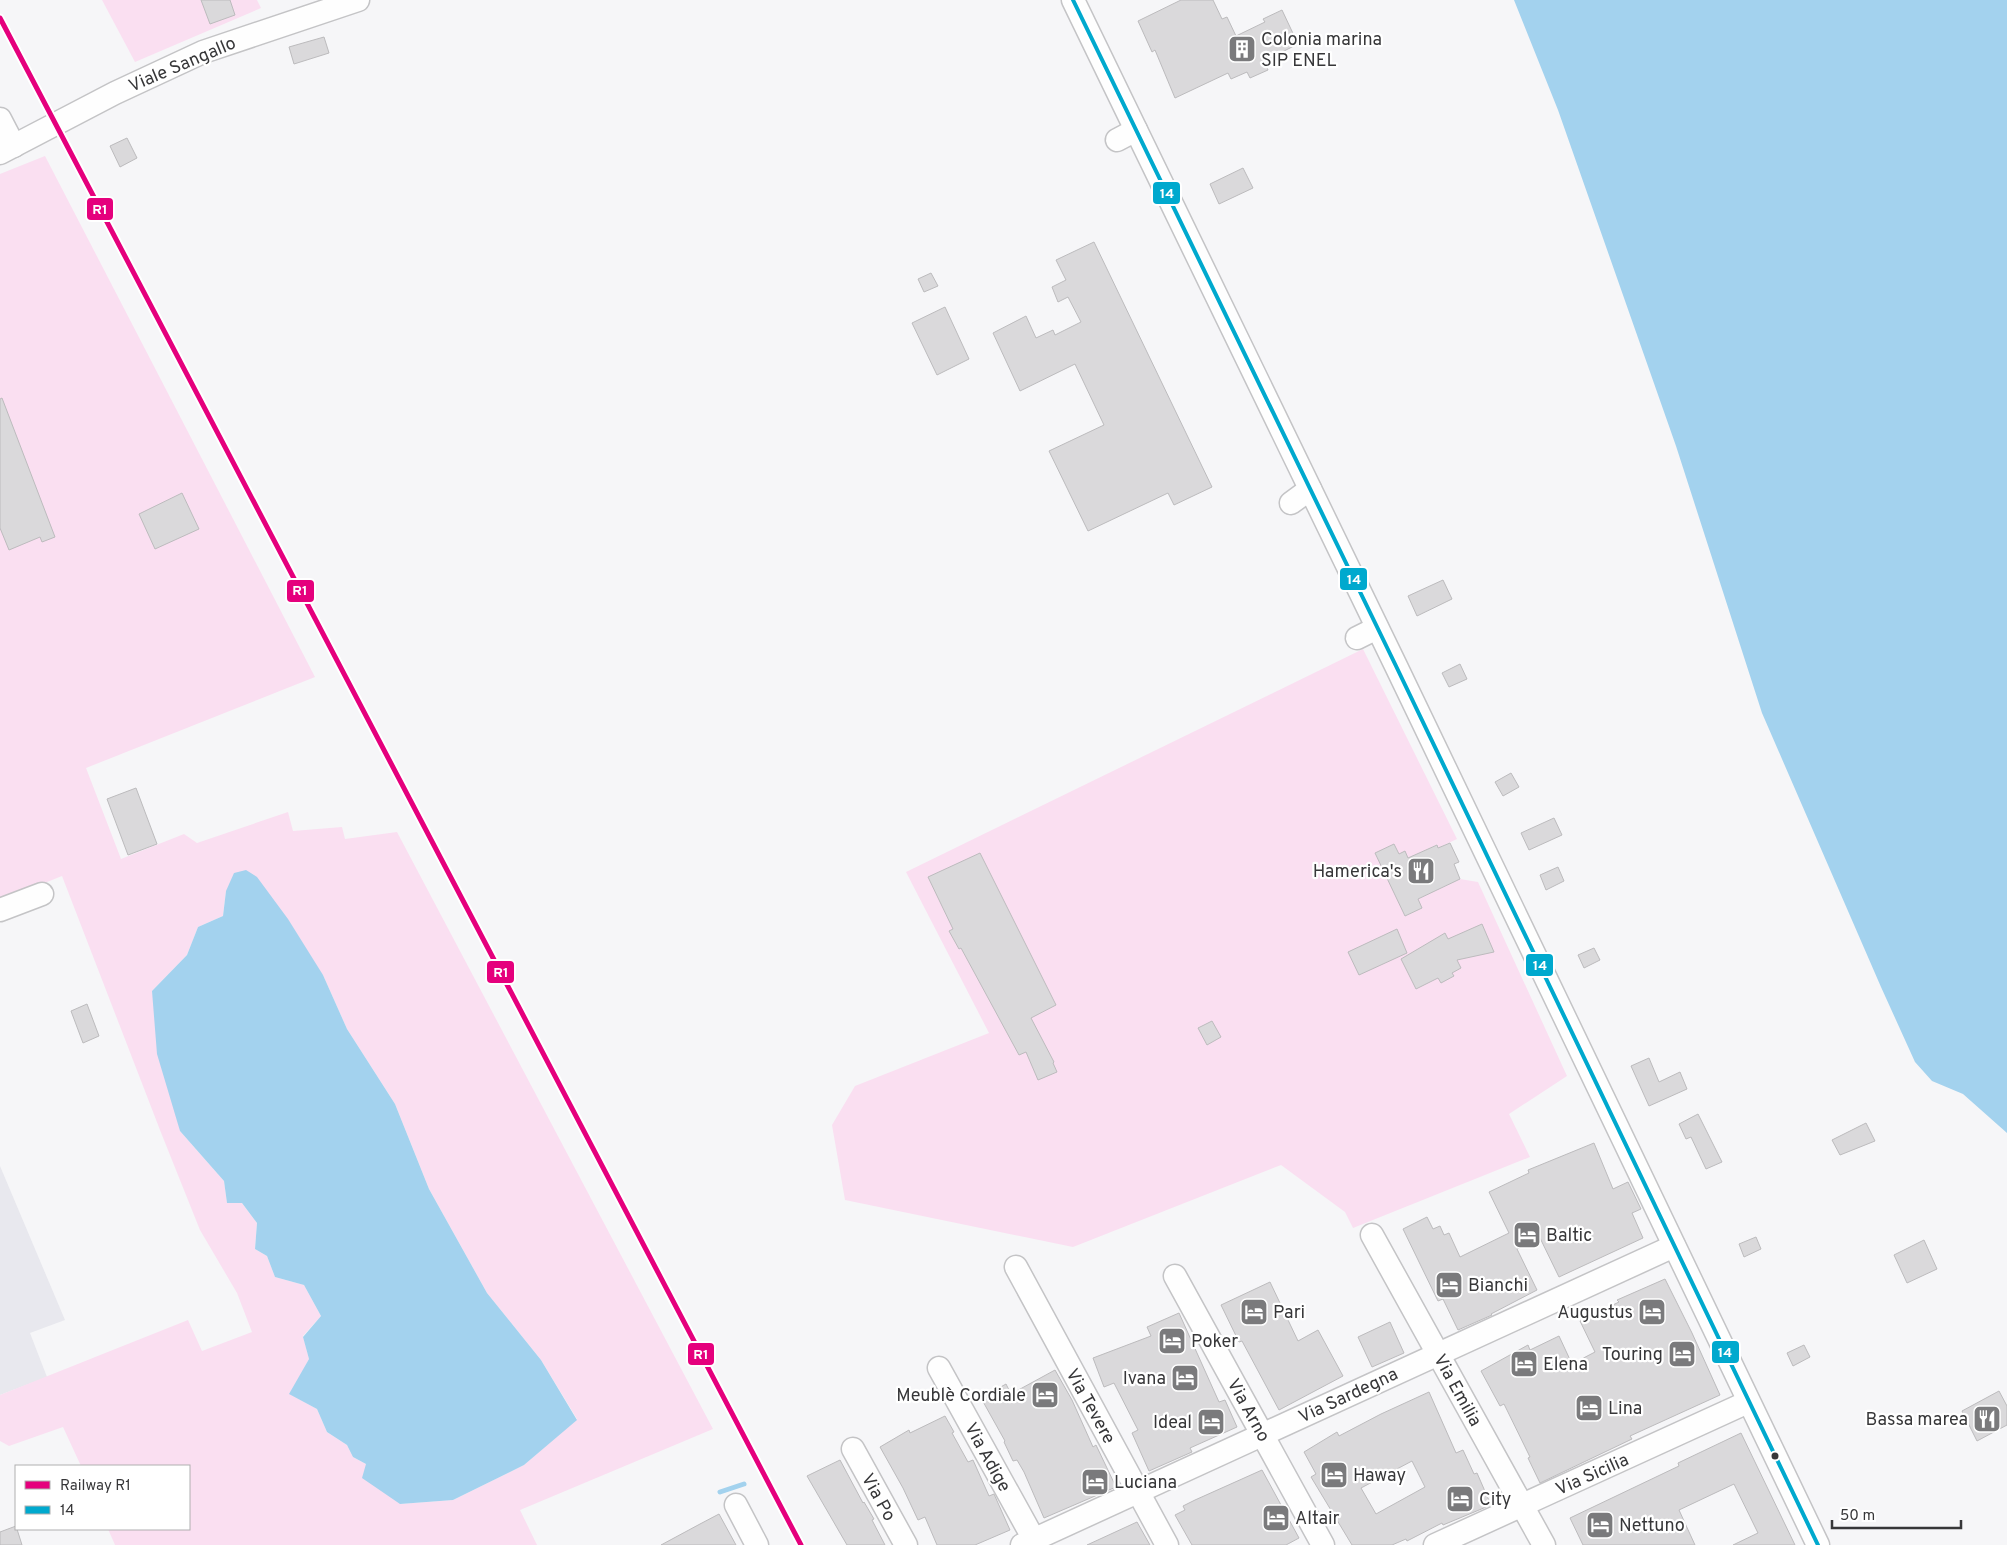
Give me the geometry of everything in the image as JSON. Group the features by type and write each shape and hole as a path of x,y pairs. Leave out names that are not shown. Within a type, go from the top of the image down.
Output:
{"street":[{"name":"Viale Sangallo","path":"7,149 115,93 203,52 358,0"},
{"path":"1073,0 1126,135 1310,490 1367,633 1490,884 1605,1100 1818,1545"},
{"path":"0,119 7,149"},
{"path":"1291,503 1310,490"},
{"path":"0,910 42,894"},
{"name":"Via Emilia","path":"1372,1235 1544,1545"},
{"name":"Via Sardegna","path":"1031,1543 1674,1246"},
{"name":"Via Tevere","path":"1016,1266 1167,1545"},
{"name":"Via Arno","path":"1175,1276 1323,1545"},
{"name":"Via Adige","path":"939,1368 1031,1543"},
{"name":"Via Sicilia","path":"1436,1545 1748,1402"},
{"name":"Via Po","path":"853,1449 906,1545"},
{"path":"736,1505 757,1545"}],"shaded area":[{"path":"102,0 257,0 261,8 135,62"},
{"path":"45,156 315,677 86,768 121,859 184,834 197,843 288,812 293,831 342,827 345,839 397,832 713,1429 520,1510 537,1545 115,1545 108,1530 190,1530 190,1465 81,1465 63,1427 9,1446 0,1441 0,1395 188,1320 202,1351 252,1332 237,1293 200,1230 62,876 0,901 0,174","holes":["226,891 323,975 347,1029 395,1104 429,1189 487,1293 541,1360 577,1419 524,1465 453,1500 400,1504 366,1464 353,1457 347,1445 327,1432 317,1409 290,1394 309,1359 303,1336 321,1316 304,1285 275,1277 267,1256 255,1249 257,1223 242,1203 227,1203 224,1181 180,1131 152,991 187,955 198,927 223,916"]},
{"path":"1363,649 1457,839 1438,848 1436,845 1408,858 1405,852 1399,854 1394,844 1376,853 1405,916 1422,908 1418,899 1460,879 1478,882 1567,1076 1509,1114 1530,1157 1353,1228 1345,1212 1281,1165 1073,1247 845,1200 832,1125 855,1086 989,1033 906,872"},
{"path":"0,1166 65,1320 30,1333 47,1377 0,1395"}],"water":[{"path":"1514,0 2007,0 2007,1133 1963,1094 1932,1081 1915,1062 1881,987 1762,713 1676,446 1558,110"},
{"path":"246,870 257,877 288,919 323,975 347,1029 395,1104 429,1189 487,1293 541,1360 577,1420 524,1465 453,1500 400,1504 362,1478 366,1464 353,1457 347,1445 327,1432 317,1409 289,1394 309,1359 303,1337 321,1316 304,1285 275,1277 267,1256 255,1249 257,1223 242,1203 227,1203 224,1181 180,1131 157,1054 152,991 187,955 198,927 223,916 226,891 234,873"}],"building":[{"path":"201,0 230,0 235,15 210,24"},
{"name":"Colonia marina SIP ENEL","path":"1181,0 1213,0 1222,19 1227,17 1236,36 1265,22 1263,19 1282,10 1298,44 1282,52 1284,56 1266,65 1268,70 1250,78 1247,72 1231,79 1228,73 1175,98 1155,50 1152,52 1138,21"},
{"path":"324,37 329,53 294,64 289,47"},
{"path":"127,138 137,158 120,167 110,146"},
{"path":"1243,168 1253,188 1219,204 1210,184"},
{"path":"1094,242 1212,487 1174,505 1168,493 1088,531 1049,451 1104,425 1075,364 1020,391 993,333 1026,316 1036,338 1053,330 1055,335 1081,322 1068,297 1058,302 1052,287 1066,280 1056,260"},
{"path":"931,273 938,286 924,292 918,279"},
{"path":"945,307 969,359 937,375 912,323"},
{"path":"2,398 55,537 42,542 40,537 9,550 0,528 0,399"},
{"path":"182,493 199,529 155,549 139,514"},
{"path":"1443,580 1452,599 1417,616 1408,596"},
{"path":"1460,664 1467,679 1449,687 1442,673"},
{"path":"1511,773 1519,787 1503,796 1495,782"},
{"path":"136,788 157,844 128,855 107,799"},
{"path":"1554,818 1562,835 1529,850 1521,833"},
{"name":"Hamerica's","path":"1450,843 1459,862 1454,864 1460,879 1418,899 1422,908 1405,916 1375,853 1394,844 1399,854 1405,851 1408,858 1437,845 1438,848"},
{"path":"980,853 1056,1005 1031,1018 1054,1062 1057,1072 1038,1080 1026,1052 1019,1055 961,948 959,949 949,931 953,929 928,877"},
{"path":"1558,867 1564,881 1546,890 1540,875"},
{"path":"1482,924 1494,952 1457,960 1461,968 1452,973 1454,976 1441,983 1438,978 1416,989 1401,959 1445,933 1448,939"},
{"path":"1397,929 1407,953 1359,975 1348,952"},
{"path":"1594,948 1600,960 1584,968 1578,955"},
{"path":"87,1004 99,1036 83,1043 71,1011"},
{"path":"1212,1021 1221,1037 1207,1045 1198,1028"},
{"path":"1649,1058 1659,1082 1680,1072 1687,1089 1649,1106 1631,1066"},
{"path":"1698,1114 1722,1162 1706,1169 1691,1137 1686,1139 1679,1124"},
{"path":"1866,1123 1875,1141 1840,1155 1832,1140"},
{"path":"1594,1143 1613,1189 1628,1182 1641,1209 1632,1213 1643,1238 1559,1277 1540,1238 1517,1249 1537,1290 1492,1315 1458,1330 1443,1299 1438,1301 1403,1229 1427,1217 1433,1229 1440,1226 1444,1235 1449,1233 1460,1257 1509,1233 1489,1192 1529,1173 1528,1170"},
{"path":"1756,1237 1761,1249 1744,1257 1739,1244"},
{"path":"1924,1240 1937,1269 1907,1283 1894,1255"},
{"path":"1665,1279 1720,1395 1630,1436 1632,1439 1540,1483 1528,1458 1530,1457 1504,1404 1500,1406 1481,1371 1528,1345 1530,1350 1559,1336 1572,1364 1595,1352 1580,1321 1619,1302 1617,1300"},
{"path":"1270,1282 1298,1341 1318,1330 1343,1376 1279,1410 1242,1341 1239,1342 1221,1305"},
{"path":"1179,1313 1219,1402 1225,1400 1237,1427 1190,1448 1192,1452 1149,1471 1132,1433 1138,1430 1114,1383 1104,1387 1093,1358 1151,1336 1147,1327"},
{"path":"1390,1322 1404,1353 1372,1367 1358,1337"},
{"path":"1804,1345 1810,1357 1793,1366 1787,1353"},
{"path":"1055,1370 1072,1400 1093,1447 1096,1445 1116,1487 1044,1518 1024,1472 1017,1460 1013,1461 1005,1441 981,1398 1006,1384 1011,1394"},
{"name":"Bassa marea","path":"1999,1391 2007,1406 2007,1425 1977,1441 1962,1411"},
{"path":"1429,1392 1456,1453 1463,1450 1474,1474 1477,1473 1491,1505 1443,1525 1442,1523 1407,1541 1406,1539 1392,1545 1352,1545 1311,1477 1316,1474 1304,1452 1337,1432 1339,1436","holes":["1412,1461 1425,1487 1376,1514 1361,1488"]},
{"path":"945,1416 968,1462 973,1460 989,1496 994,1494 1010,1530 975,1545 937,1545 925,1517 918,1520 880,1447 909,1430 910,1433"},
{"path":"1741,1433 1795,1545 1733,1545 1758,1533 1734,1484 1679,1510 1695,1545 1583,1545 1570,1518 1679,1466 1678,1463"},
{"path":"840,1460 863,1503 874,1519 872,1520 885,1545 847,1545 807,1476"},
{"path":"1262,1470 1299,1538 1286,1545 1192,1545 1175,1515 1185,1510 1183,1506"},
{"path":"719,1514 736,1545 661,1545 700,1524"},
{"path":"1137,1522 1150,1545 1087,1545"},
{"path":"15,1526 22,1545 0,1545 0,1532"}],"waterway":[{"path":"720,1492 744,1484"}],"rail line":[{"name":"R1","path":"0,18 801,1545"}],"transit line":[{"name":"14","path":"1073,0 1396,666 1818,1545"}],"place":[{"name":"Colonia marina SIP ENEL","path":"1242,49"},
{"name":"Hamerica's","path":"1421,871"},
{"name":"Baltic","path":"1527,1235"},
{"name":"Bianchi","path":"1449,1285"},
{"name":"Pari","path":"1254,1312"},
{"name":"Augustus","path":"1652,1312"},
{"name":"Poker","path":"1172,1341"},
{"name":"Touring","path":"1682,1354"},
{"name":"Elena","path":"1524,1364"},
{"name":"Ivana","path":"1185,1378"},
{"name":"Meublè Cordiale","path":"1045,1395"},
{"name":"Lina","path":"1589,1408"},
{"name":"Bassa marea","path":"1987,1419"},
{"name":"Ideal","path":"1211,1422"},
{"name":"Haway","path":"1334,1475"},
{"name":"Luciana","path":"1095,1482"},
{"name":"City","path":"1460,1499"},
{"name":"Altair","path":"1276,1518"},
{"name":"Nettuno","path":"1600,1525"}]}
